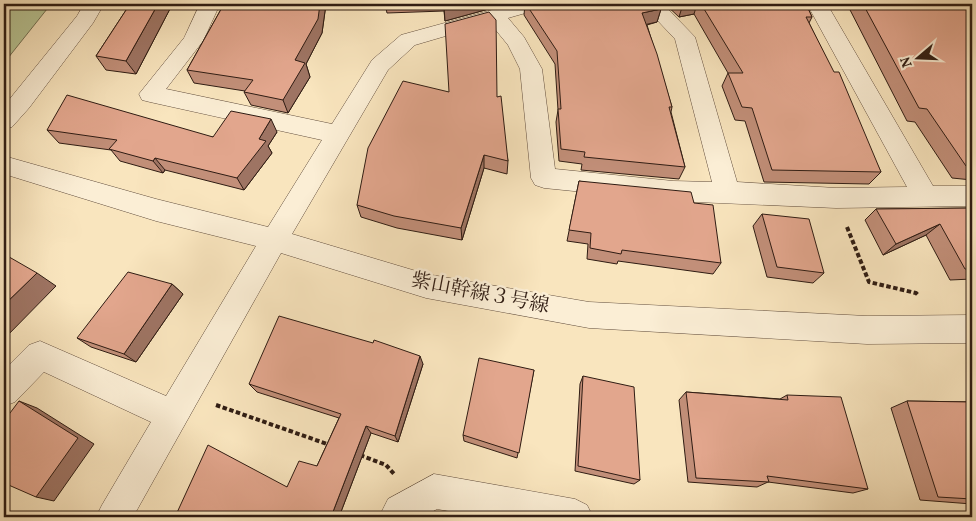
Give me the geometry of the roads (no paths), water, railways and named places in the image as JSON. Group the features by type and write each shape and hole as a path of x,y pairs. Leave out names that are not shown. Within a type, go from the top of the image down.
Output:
{"street":[{"path":"4,121 86,19 94,4"},
{"path":"210,4 193,41 150,94 337,134"},
{"path":"114,517 274,240 380,65 408,40 536,4"},
{"path":"652,4 685,37 727,192"},
{"path":"817,4 926,197"},
{"path":"495,16 517,42 531,70 544,178 673,191 836,198 972,196"},
{"name":"紫山幹線３号線","path":"4,165 156,210 274,240 426,286 589,315 867,330 972,329"},
{"path":"4,391 40,355 178,404"},
{"path":"407,509 434,491 575,517"}]}
